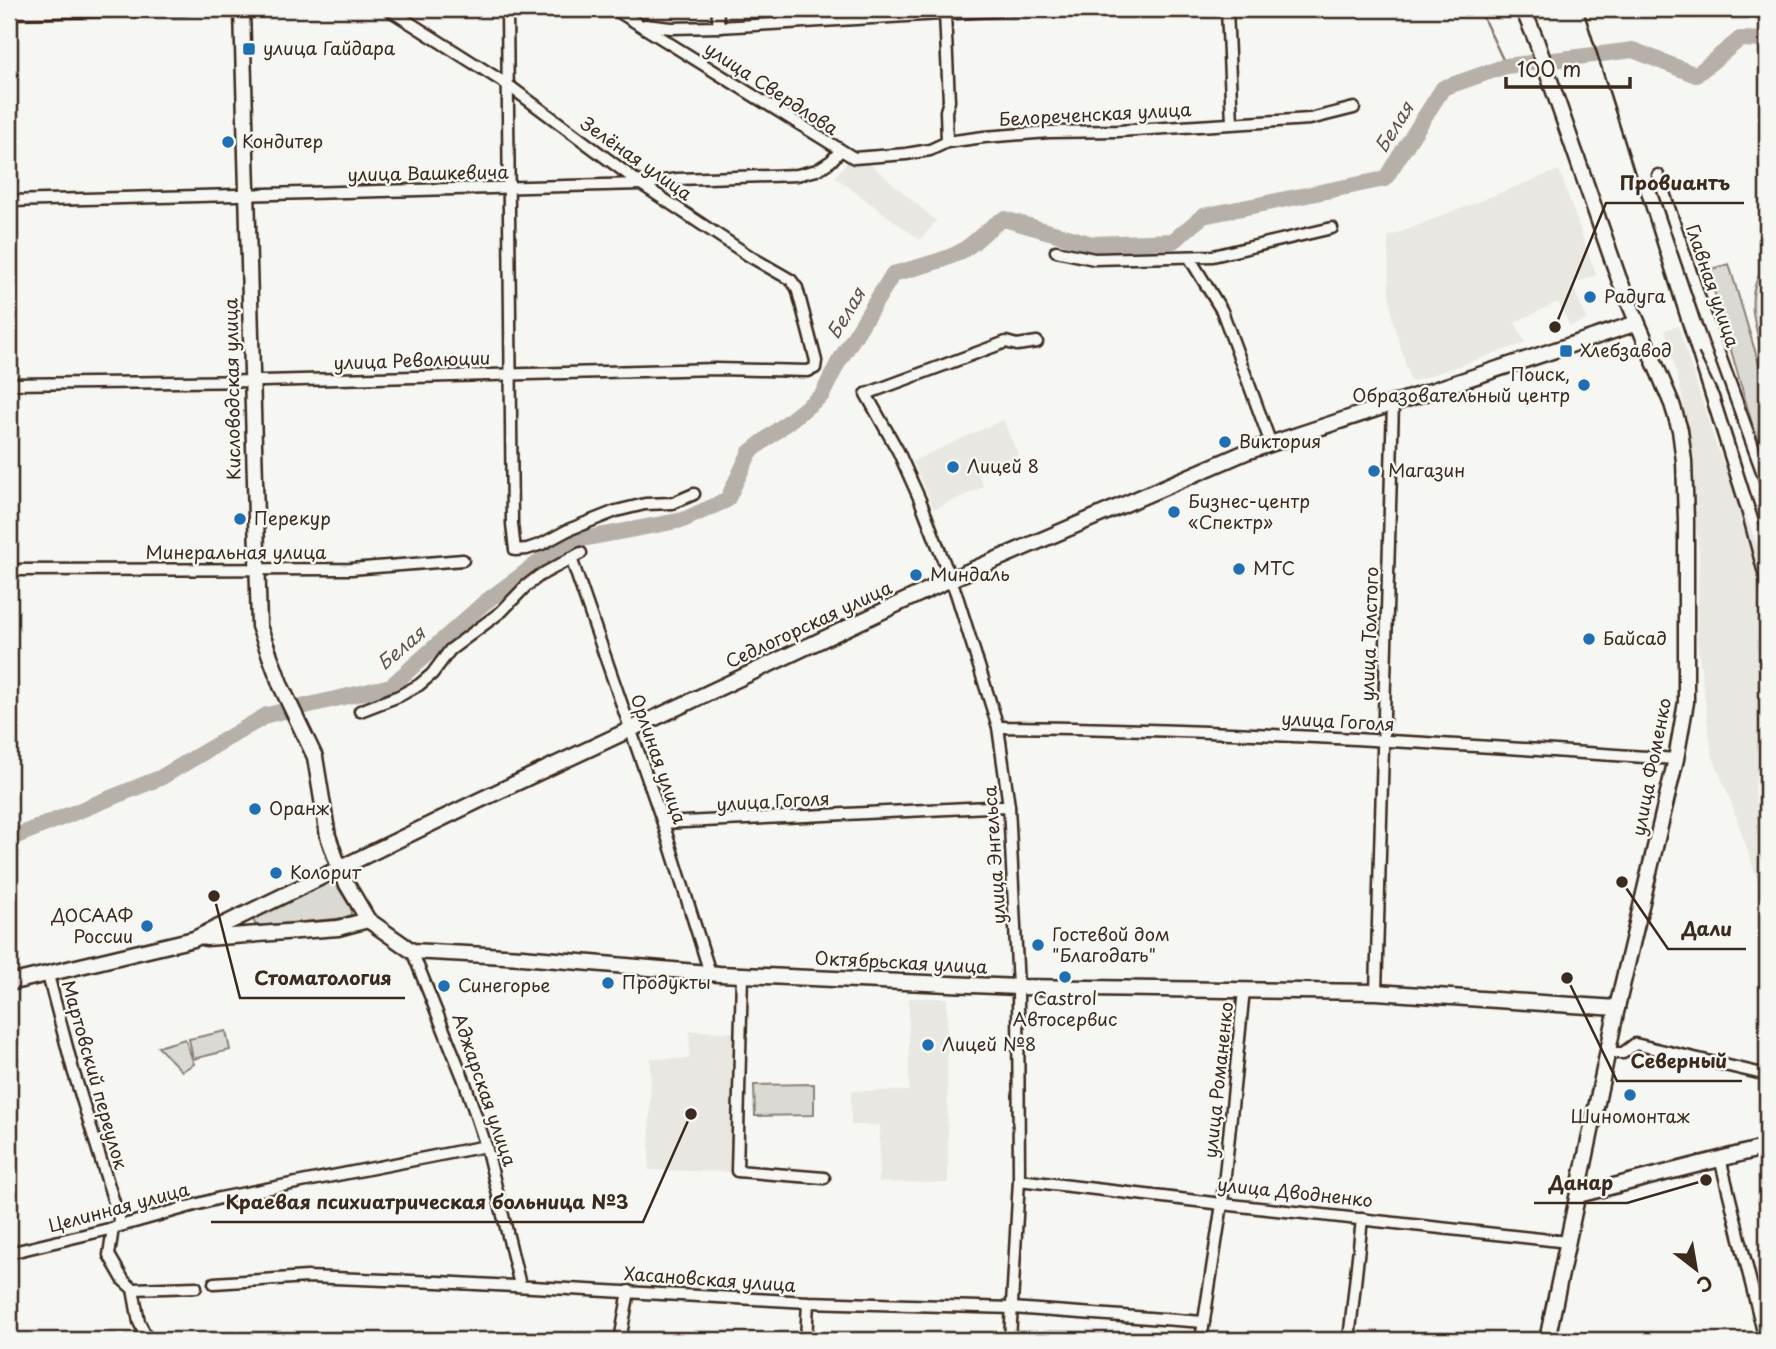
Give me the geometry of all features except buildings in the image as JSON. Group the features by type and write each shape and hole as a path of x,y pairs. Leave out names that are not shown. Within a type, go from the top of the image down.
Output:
{"street":[{"path":"9,13 185,9"},
{"name":"Кисловодская улица","path":"242,9 259,626 281,687 315,757 328,836 338,868"},
{"name":"Зелёная улица","path":"388,9 508,85 641,184 751,257 791,280 797,288 816,361 815,368"},
{"path":"506,9 512,524 515,550 542,544 568,530 616,511 645,504 674,503 694,494"},
{"name":"улица Свердлова","path":"614,9 840,151"},
{"path":"717,9 719,27"},
{"path":"641,25 719,27 1026,9"},
{"path":"1227,9 1232,123"},
{"name":"улица Фоменко","path":"1523,9 1541,53 1619,279 1672,404 1684,461 1686,702 1676,759 1617,1008 1547,1340"},
{"path":"1672,9 1733,9"},
{"path":"945,13 950,101 946,111 947,142"},
{"name":"Белореченская улица","path":"840,151 854,158 874,157 930,149 947,142 1049,132 1118,131 1310,119 1354,108"},
{"name":"улица Вашкевича","path":"9,201 641,184 678,179 797,174 817,170 840,151"},
{"name":"Главная улица","path":"1658,175 1702,307 1767,485"},
{"path":"1056,251 1094,259 1213,256 1332,228"},
{"path":"1189,257 1222,311 1271,444"},
{"name":"Седлогорская улица","path":"9,984 194,939 631,728 951,579 1246,452 1637,323"},
{"name":"улица Энгельса","path":"1010,1340 1019,1180 1018,987 1009,806 999,726 951,579 902,459 866,394 1006,342 1017,345 1037,342"},
{"name":"улица Революции","path":"9,384 252,381 716,369 808,371 815,368"},
{"name":"улица Толстого","path":"1376,992 1393,403"},
{"name":"Орлиная улица","path":"360,711 399,696 419,684 432,674 450,650 502,611 526,586 576,555 710,973"},
{"name":"Минеральная улица","path":"9,570 351,569 463,560"},
{"name":"улица Гоголя","path":"999,726 1122,728 1382,740 1676,759"},
{"name":"улица Гоголя","path":"663,823 1009,806"},
{"path":"338,868 368,920 412,951"},
{"path":"194,939 338,928 368,920"},
{"name":"Октябрьская улица","path":"412,951 742,975 1018,987 1376,992 1617,1008"},
{"name":"Аджарская улица","path":"412,951 464,1080 486,1146 520,1285"},
{"name":"Мартовский переулок","path":"48,975 117,1226 109,1242 110,1255 124,1281 132,1289 139,1322 139,1340"},
{"path":"742,975 737,1171 824,1178"},
{"name":"улица Романенко","path":"1201,1340 1222,1205 1244,990"},
{"path":"1609,1053 1623,1053 1635,1044 1767,1075"},
{"name":"Целинная улица","path":"9,1253 220,1198 486,1146"},
{"path":"1578,1195 1767,1147"},
{"path":"1720,1158 1765,1340"},
{"name":"улица Дводненко","path":"1019,1180 1568,1242"},
{"path":"1349,1340 1362,1219"},
{"name":"Хасановская улица","path":"214,1283 307,1278 520,1285 808,1302 1012,1308 1203,1322"},
{"path":"132,1289 196,1287"},
{"path":"620,1340 629,1291"},
{"path":"806,1340 808,1302"},
{"name":"Мартовский переулок","path":"139,1322 148,1340"}],"shaded area":[{"path":"848,161 855,166 868,162 936,221 920,240 835,177"},
{"path":"1559,170 1596,275 1572,284 1587,320 1570,326 1558,302 1515,322 1525,343 1411,382 1393,321 1389,291 1388,237"},
{"path":"1729,264 1767,391 1767,438 1757,441 1708,270"},
{"path":"1767,264 1767,367 1755,327 1752,301 1754,288"},
{"path":"1678,326 1716,445 1767,568 1767,909 1733,807 1712,755 1697,639 1699,551 1683,399 1665,330"},
{"name":"Лицей 8","path":"1003,420 1018,455 978,473 983,487 934,509 913,461"},
{"path":"332,878 351,908 351,914 346,918 259,926 255,924 253,919 256,915"},
{"name":"Лицей №8","path":"909,998 947,998 948,1183 879,1182 880,1125 851,1125 851,1091 909,1091"},
{"path":"226,1031 230,1050 193,1059 189,1039"},
{"path":"690,1031 735,1032 731,1172 649,1170 651,1058 689,1059"},
{"path":"185,1039 194,1064 182,1071 158,1047"},
{"path":"814,1084 814,1115 755,1116 754,1085"}],"waterway":[{"path":"1479,9 1506,66"},
{"name":"Белая","path":"9,839 160,778 267,715 391,686 484,603 546,557 577,540 683,520 727,500 750,452 822,395 838,363 893,274 956,254 1004,219 1092,244 1173,241 1203,216 1385,179 1443,88 1506,66 1633,50 1696,75 1740,39 1767,40"}],"railway":[{"path":"1583,9 1740,508 1767,609"},
{"path":"1699,354 1719,395 1767,546"}],"place":[{"name":"улица Гайдара","path":"249,49"},
{"name":"Кондитер","path":"228,142"},
{"name":"Радуга","path":"1590,297"},
{"name":"Провиантъ","path":"1555,327"},
{"name":"Хлебзавод","path":"1566,351"},
{"name":"Поиск, Образовательный центр","path":"1584,385"},
{"name":"Виктория","path":"1225,442"},
{"name":"Лицей 8","path":"953,467"},
{"name":"Магазин","path":"1374,471"},
{"name":"Бизнес-центр «Спектр»","path":"1174,512"},
{"name":"Перекур","path":"240,519"},
{"name":"МТС","path":"1239,569"},
{"name":"Миндаль","path":"916,575"},
{"name":"Байсад","path":"1589,639"},
{"name":"Оранж","path":"255,809"},
{"name":"Колорит","path":"276,873"},
{"name":"Дали","path":"1622,882"},
{"name":"Стоматология","path":"214,896"},
{"name":"ДОСААФ России","path":"147,926"},
{"name":"Гостевой дом \"Благодать\"","path":"1038,945"},
{"name":"Castrol Автосервис","path":"1065,977"},
{"name":"Северный","path":"1567,978"},
{"name":"Продукты","path":"608,983"},
{"name":"Синегорье","path":"444,986"},
{"name":"Лицей №8","path":"928,1045"},
{"name":"Шиномонтаж","path":"1630,1095"},
{"name":"Краевая психиатрическая больница №3","path":"691,1114"},
{"name":"Данар","path":"1706,1180"}]}
